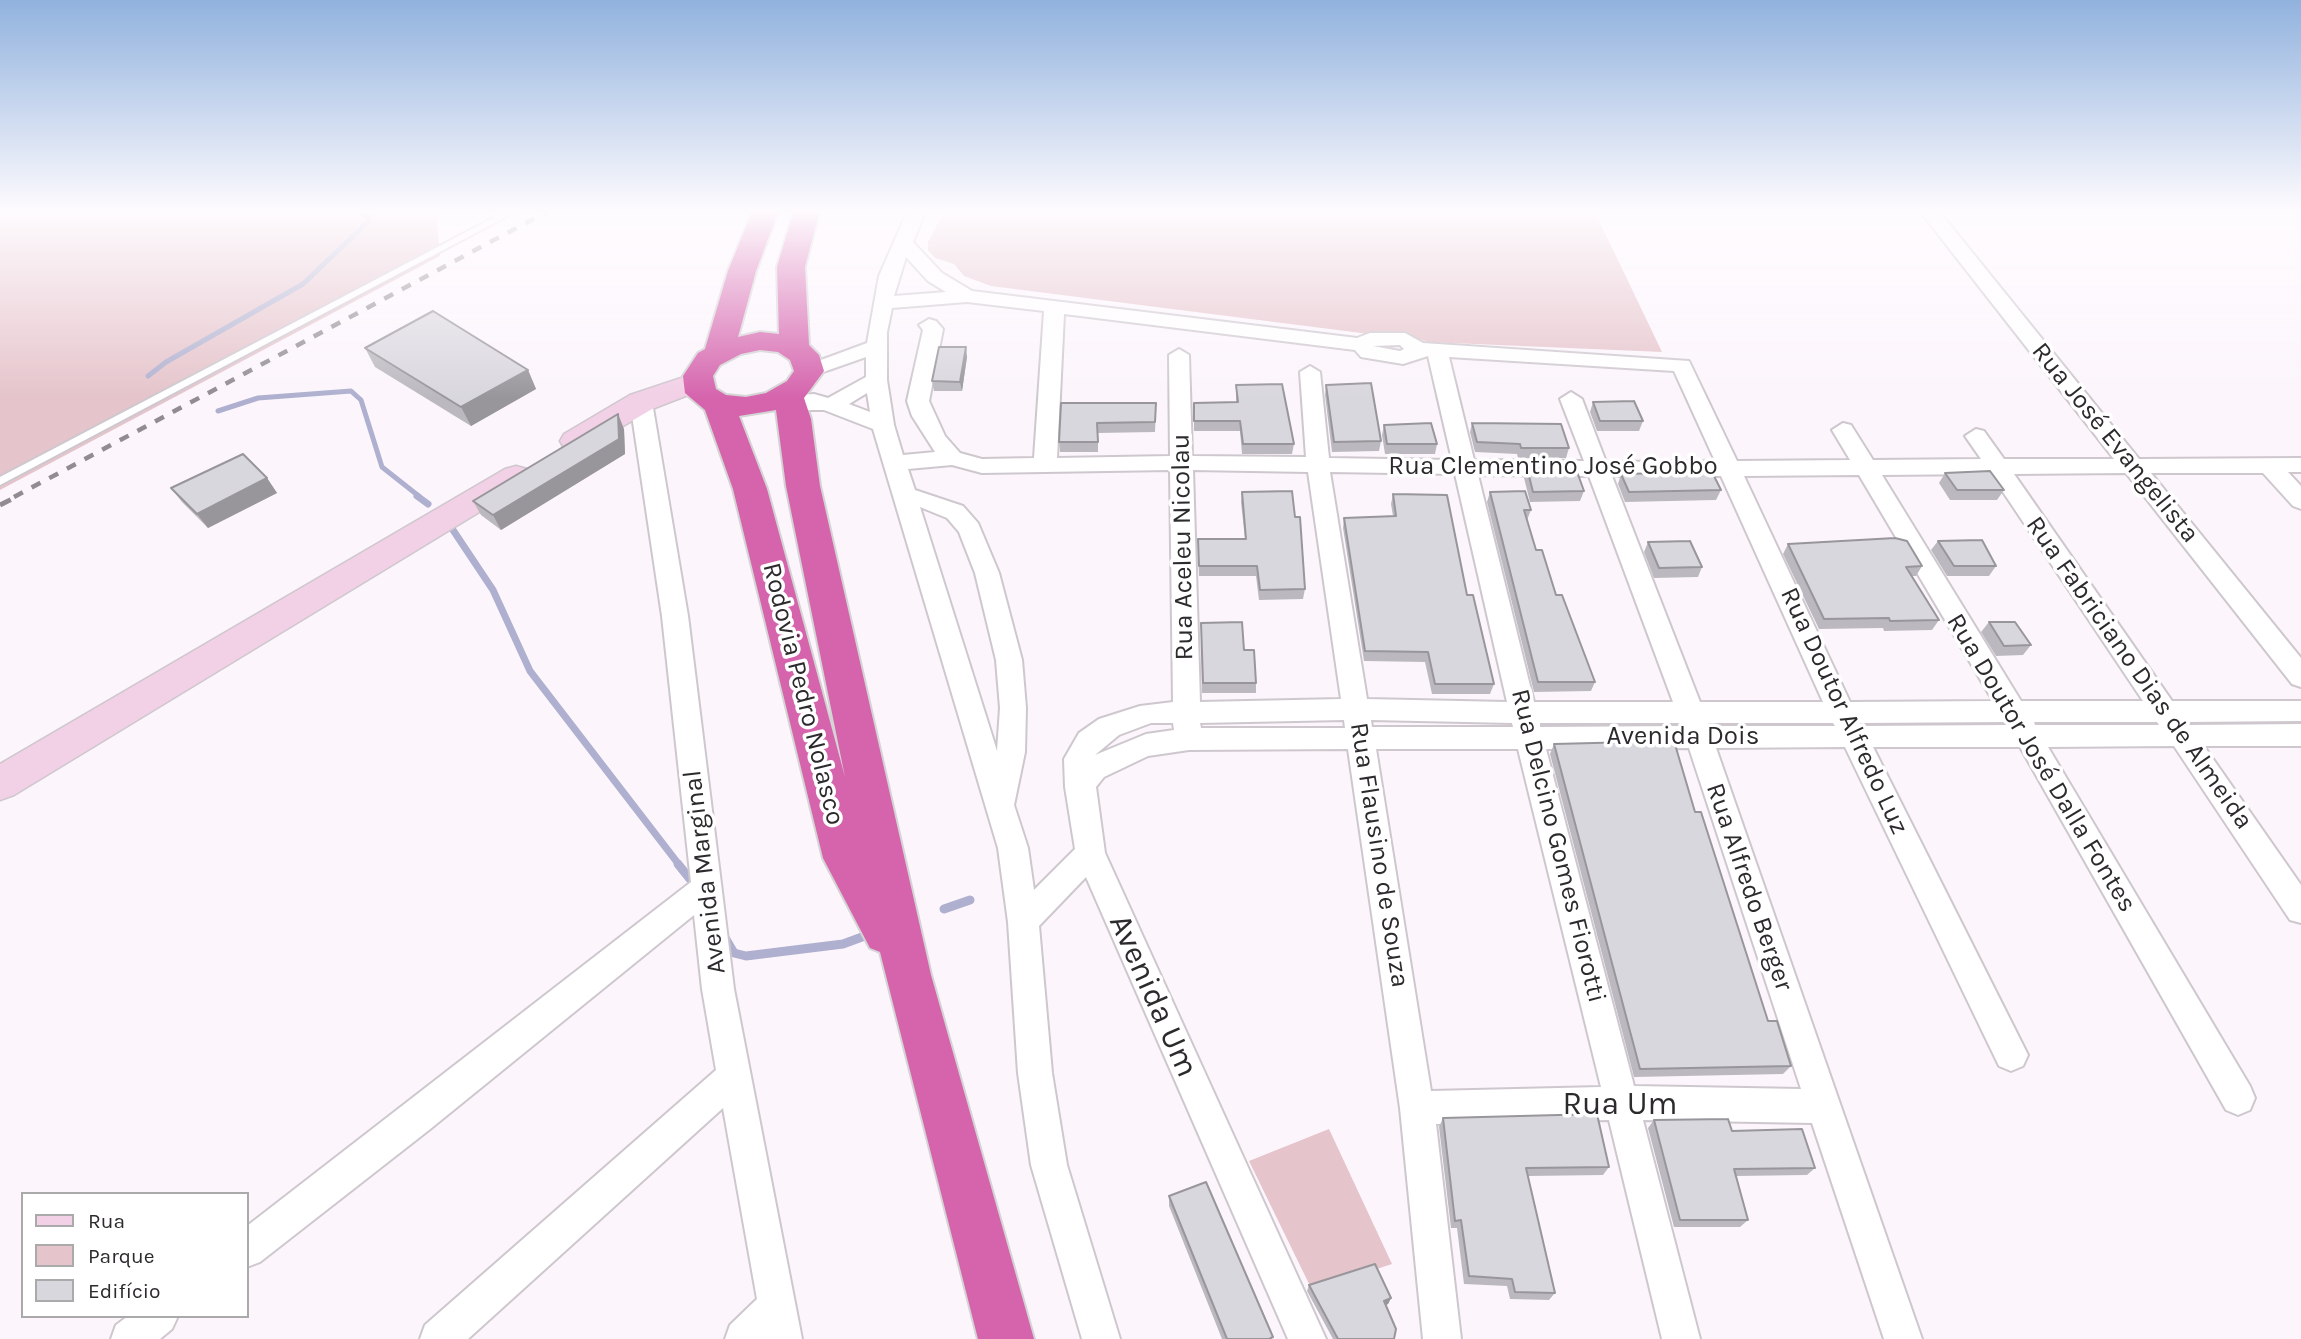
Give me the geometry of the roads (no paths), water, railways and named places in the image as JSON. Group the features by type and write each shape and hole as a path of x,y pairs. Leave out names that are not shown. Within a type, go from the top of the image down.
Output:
{"highway":[{"path":"712,380 741,272"},
{"name":"Rodovia Pedro Nolasco","path":"792,272 802,384 795,419 803,486 908,975 1006,1339"},
{"path":"760,341 786,344 802,384 775,401 746,407 712,380 732,347 760,341"},
{"name":"Rodovia Pedro Nolasco","path":"712,380 750,489 845,858 908,975"}],"street":[{"path":"890,272 876,347 876,380 883,425 897,463 903,495 1013,848 1023,922 1035,1073 1049,1165 1101,1339"},
{"path":"931,272 967,296"},
{"name":"Rua José Evangelista","path":"1979,272 2301,677"},
{"path":"884,303 967,296 1054,309 1361,345 1370,339 1405,340 1426,351"},
{"path":"1045,465 1054,309"},
{"path":"929,325 933,329 918,401 936,440 953,457"},
{"path":"802,384 876,347"},
{"name":"Rua Doutor Alfredo Luz","path":"1426,351 1682,365 1854,737 2011,1055"},
{"name":"Rua Delcino Gomes Fiorotti","path":"1426,351 1464,468 1681,1339"},
{"name":"Rua Aceleu Nicolau","path":"1178,355 1187,725"},
{"name":"Rua Flausino de Souza","path":"1310,372 1318,466 1418,1108 1442,1339"},
{"path":"0,784 641,402 712,380"},
{"path":"802,384 876,380"},
{"path":"802,384 883,425"},
{"name":"Rua Alfredo Berger","path":"1571,399 1695,724 1903,1339"},
{"name":"Avenida Marginal","path":"641,402 675,616 718,989 780,1323"},
{"name":"Rua Doutor José Dalla Fontes","path":"1843,430 2027,736 2238,1098"},
{"name":"Rua Fabriciano Dias de Almeida","path":"1976,436 2301,910"},
{"path":"897,463 953,457"},
{"name":"Rua Clementino José Gobbo","path":"953,457 982,466 1182,463 1597,469 2301,465"},
{"path":"2269,465 2301,501"},
{"path":"903,495 939,504 955,512 970,529 987,573 1009,660 1013,708 1011,752 1001,805"},
{"name":"Avenida Dois","path":"1079,787 1094,769 1187,725 1695,724 1842,711 2301,711"},
{"name":"Avenida Dois","path":"1695,724 1854,737 2301,735"},
{"name":"Avenida Um","path":"1079,787 1090,853 1307,1339"},
{"path":"1023,922 1090,853"},
{"path":"248,1248 417,1118 706,888"},
{"path":"439,1339 734,1076"},
{"name":"Rua Um","path":"1418,1108 1622,1103 1823,1105"},
{"path":"130,1339 156,1318"},
{"path":"744,1339 780,1323"}],"lane":[{"path":"0,481 395,272"}],"waterway":[{"path":"148,376 166,362 303,284 315,272"},
{"path":"218,411 258,398 351,391 361,400 382,467 420,497"},
{"path":"417,496 428,504"},
{"path":"453,530 493,590 530,671 680,866"},
{"path":"678,864 690,879"},
{"path":"944,909 970,900"},
{"path":"724,936 734,953 746,956 843,944 862,937"}],"railway":[{"path":"14,497 433,272"},
{"path":"0,505 18,496"}]}
